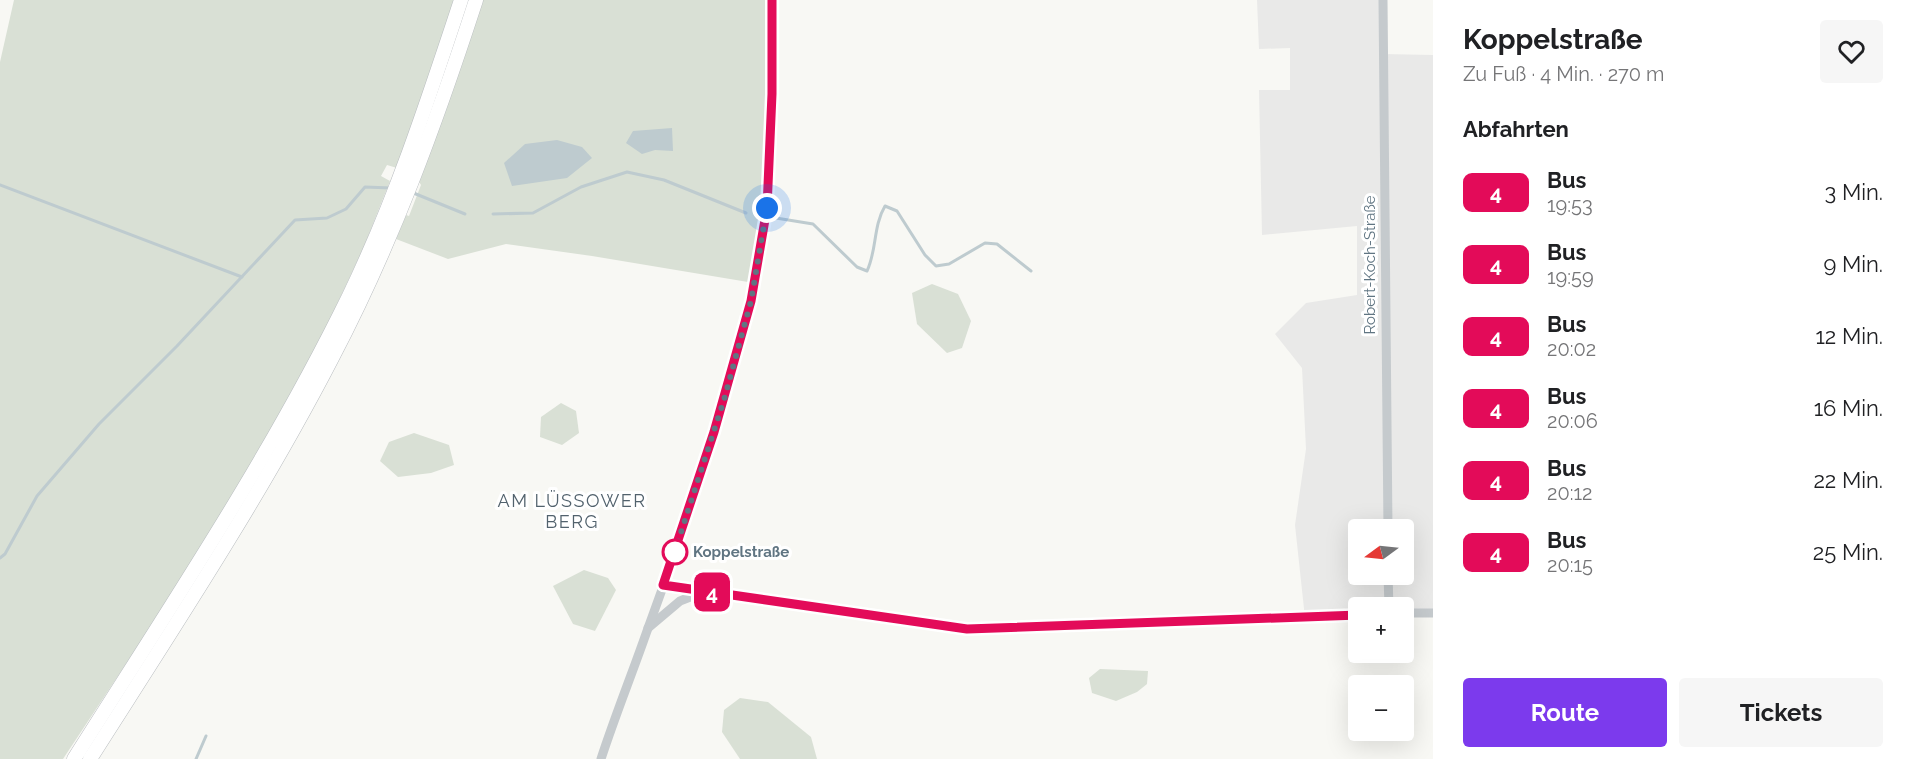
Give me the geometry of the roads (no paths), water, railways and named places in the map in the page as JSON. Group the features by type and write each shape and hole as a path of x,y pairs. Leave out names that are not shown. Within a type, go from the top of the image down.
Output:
{"highway":[{"path":"409,173 461,0"},
{"path":"90,759 282,452 333,357 409,173 476,0"},
{"path":"74,759 205,554 273,441 395,207"}],"street":[{"path":"601,759 712,438 751,301 767,208 772,94 772,0"},
{"name":"Robert-Koch-Straße","path":"1383,0 1388,519"},
{"path":"663,585 967,629 1348,615"},
{"path":"648,628 680,601 705,591"},
{"path":"1414,613 1433,613"}],"waterway":[{"path":"493,214 533,213 581,187 627,172 664,180 746,213"},
{"path":"0,185 242,277"},
{"path":"0,558 5,554 37,496 99,424 177,346 295,220 327,218 346,209 365,187 391,188"},
{"path":"411,192 465,214"},
{"path":"776,218 813,224 857,267 867,271 885,206 897,211 925,255 936,266 949,264 985,243 997,244 1031,271"},
{"path":"196,759 206,736"}],"place":[{"name":"Koppelstraße","path":"675,552"}],"district":[{"name":"AM LÜSSOWER BERG","path":"572,511"}]}
